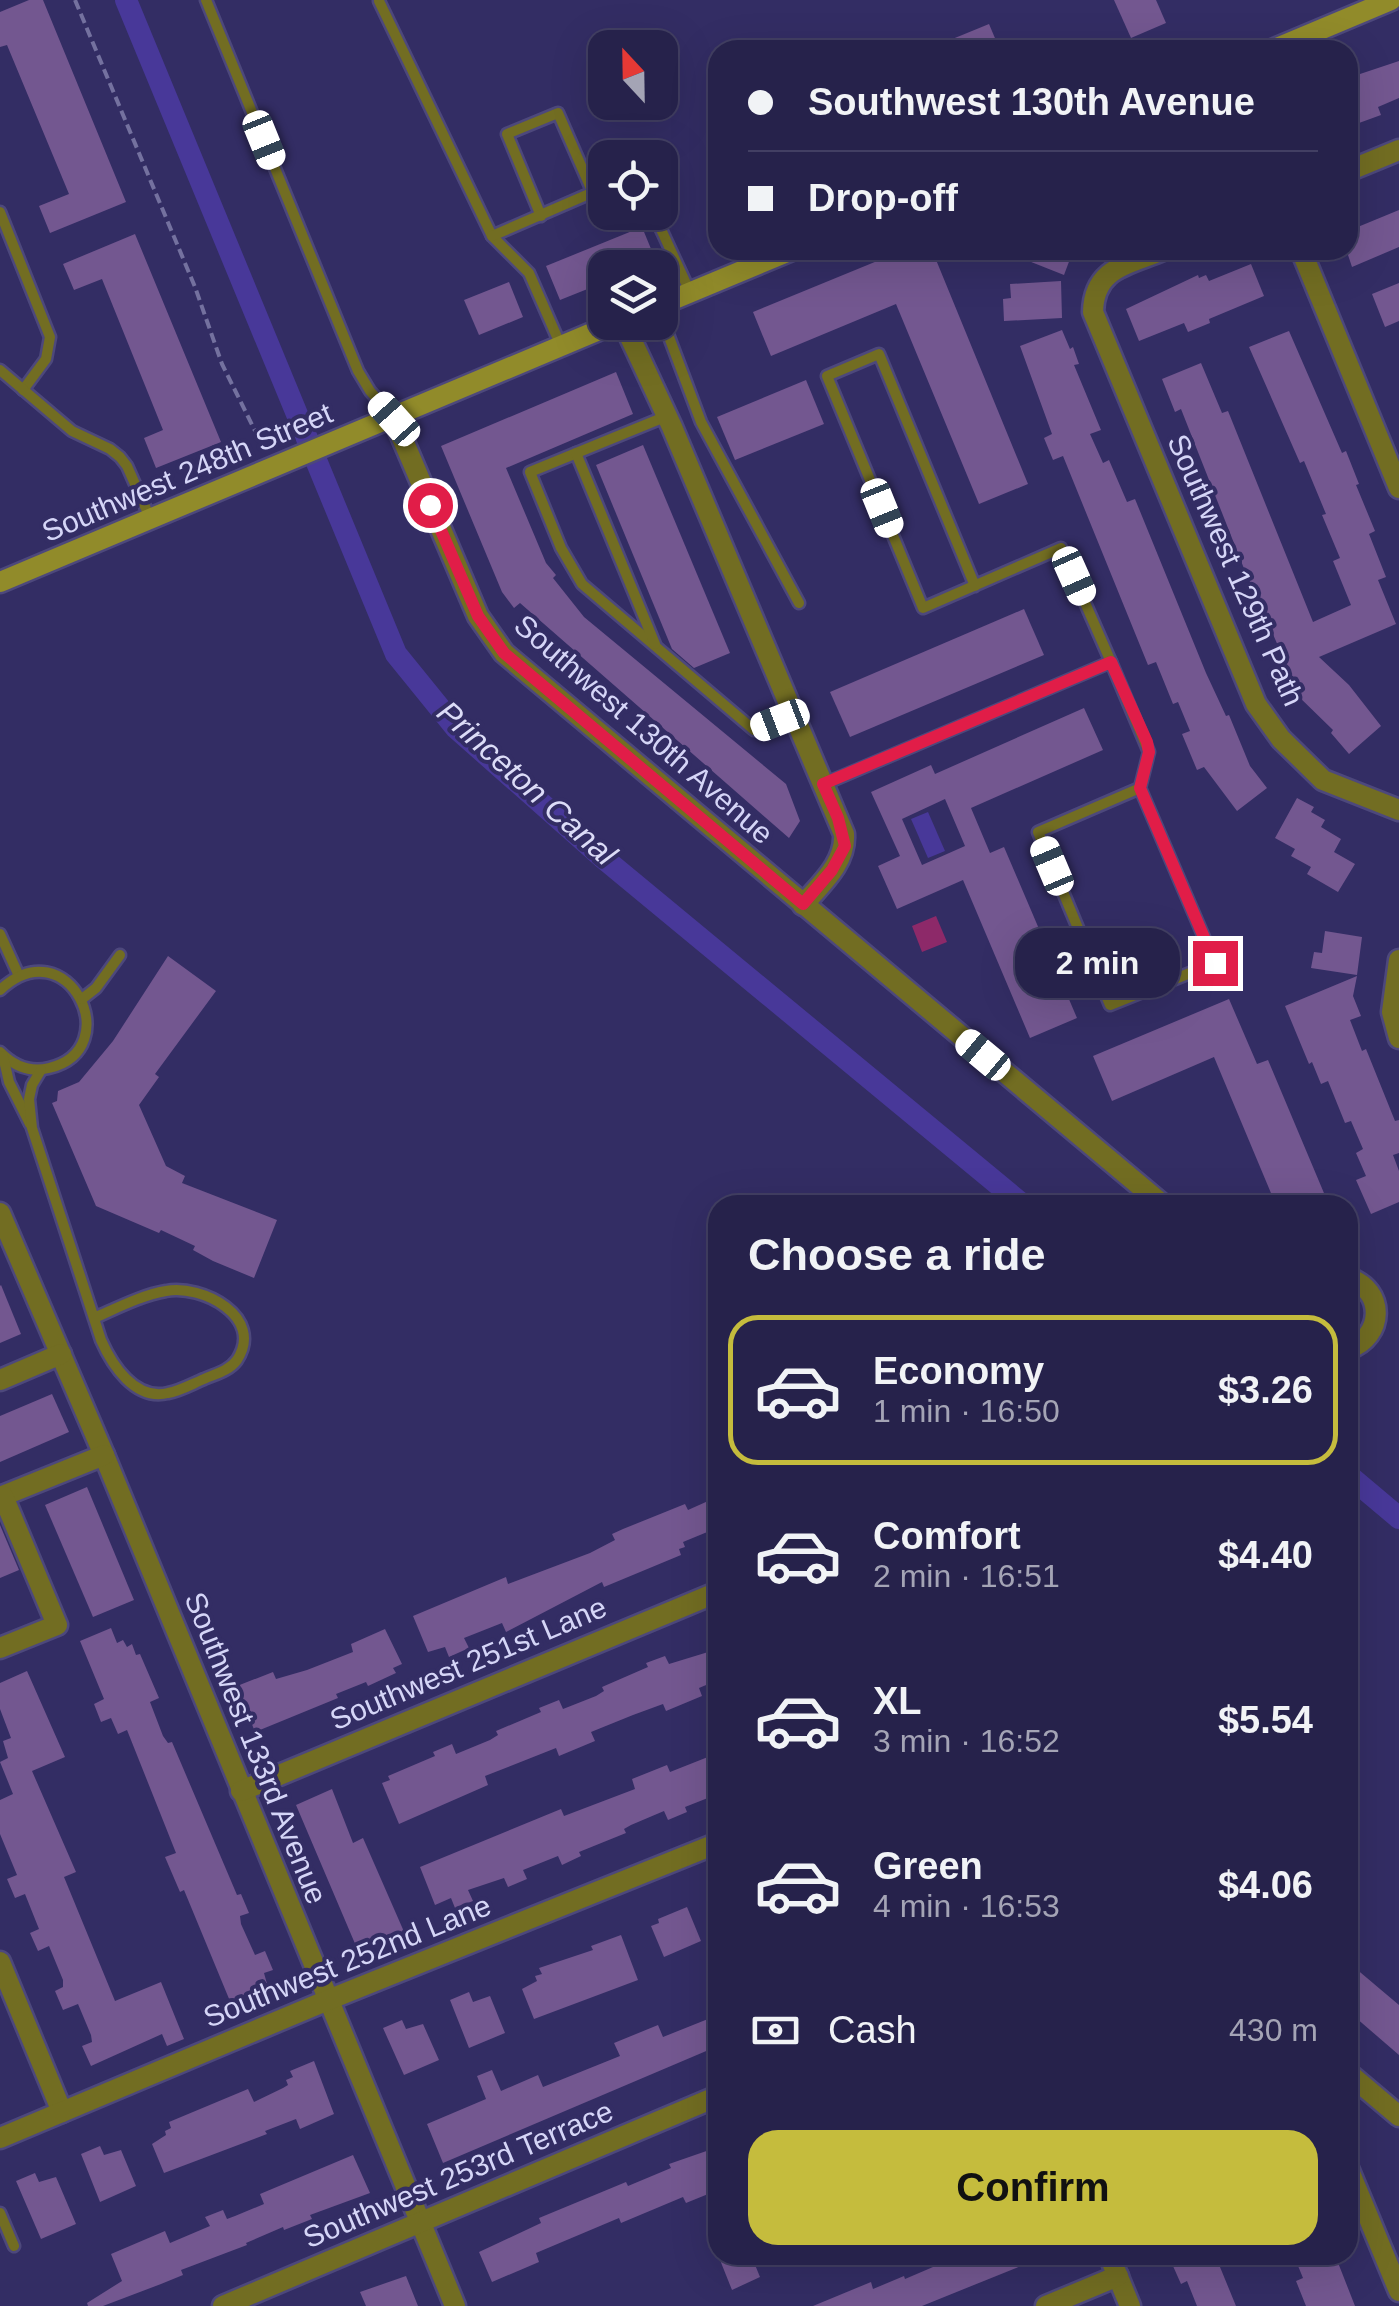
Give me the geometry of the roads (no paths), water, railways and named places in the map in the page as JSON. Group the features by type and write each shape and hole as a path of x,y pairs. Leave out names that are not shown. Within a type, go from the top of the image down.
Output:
{"street":[{"path":"1295,40 1381,2"},
{"path":"1358,167 1399,150"},
{"path":"678,298 768,260"},
{"name":"Southwest 129th Path","path":"1140,260 1105,275 1093,292 1093,312 1256,704 1280,739 1323,780 1399,810"},
{"path":"1305,260 1399,488"},
{"name":"Southwest 248th Street","path":"0,582 588,336"},
{"path":"630,340 667,416 838,818 845,846 832,870 803,904"},
{"name":"Southwest 130th Avenue","path":"394,419 470,600 496,644 517,666 1151,1195"},
{"path":"1399,960 1392,1012 1399,1038"},
{"name":"Southwest 133rd Avenue","path":"0,1213 8,1253 61,1354 104,1455 455,2306"},
{"path":"1358,1284 1369,1291 1376,1310 1373,1330 1358,1344"},
{"path":"0,1380 61,1354"},
{"path":"0,1648 57,1624 2,1496 104,1455"},
{"name":"Southwest 251st Lane","path":"241,1790 708,1596"},
{"name":"Southwest 252nd Lane","path":"0,2138 708,1847"},
{"path":"0,1962 62,2112"},
{"path":"1358,2081 1399,2116"},
{"name":"Southwest 253rd Terrace","path":"223,2306 708,2100"},
{"path":"1358,2192 1399,2291"},
{"path":"1114,2265 1130,2306"},
{"path":"1046,2306 1118,2276"}],"lane":[{"path":"206,0 358,371 394,419"},
{"path":"378,1 492,236 529,273 561,347"},
{"path":"541,216 507,134 558,113 588,181"},
{"path":"492,236 588,194"},
{"path":"0,212 50,337 46,359 23,390"},
{"path":"661,230 690,293"},
{"path":"670,340 701,422 799,603"},
{"path":"975,586 878,354 828,376 923,608 975,586 1061,548 1147,742 1149,752 1140,788 1215,963 1110,1006 1038,832 1140,788"},
{"path":"0,370 72,431 110,448 120,457 151,520"},
{"path":"667,416 530,472 561,548 582,584 754,730 794,714"},
{"path":"576,453 657,649"},
{"path":"823,784 1111,662"},
{"path":"0,934 18,976"},
{"path":"82,999 96,988 120,955"},
{"path":"0,990 18,976 36,972 63,978 82,999 87,1026 77,1051 67,1061 41,1070 27,1069 1,1054"},
{"path":"1,1054 9,1082 32,1128 94,1318 106,1351 123,1376 140,1389 168,1393 226,1370 237,1360 242,1342 242,1326 231,1310 216,1301 179,1290 146,1296 94,1318"},
{"path":"32,1128 29,1099 41,1070"},
{"path":"0,2213 14,2246"}],"waterway":[{"name":"Princeton Canal","path":"126,0 396,654 456,728 602,857 1011,1195"},
{"name":"Princeton Canal","path":"1358,1483 1399,1518"}]}
